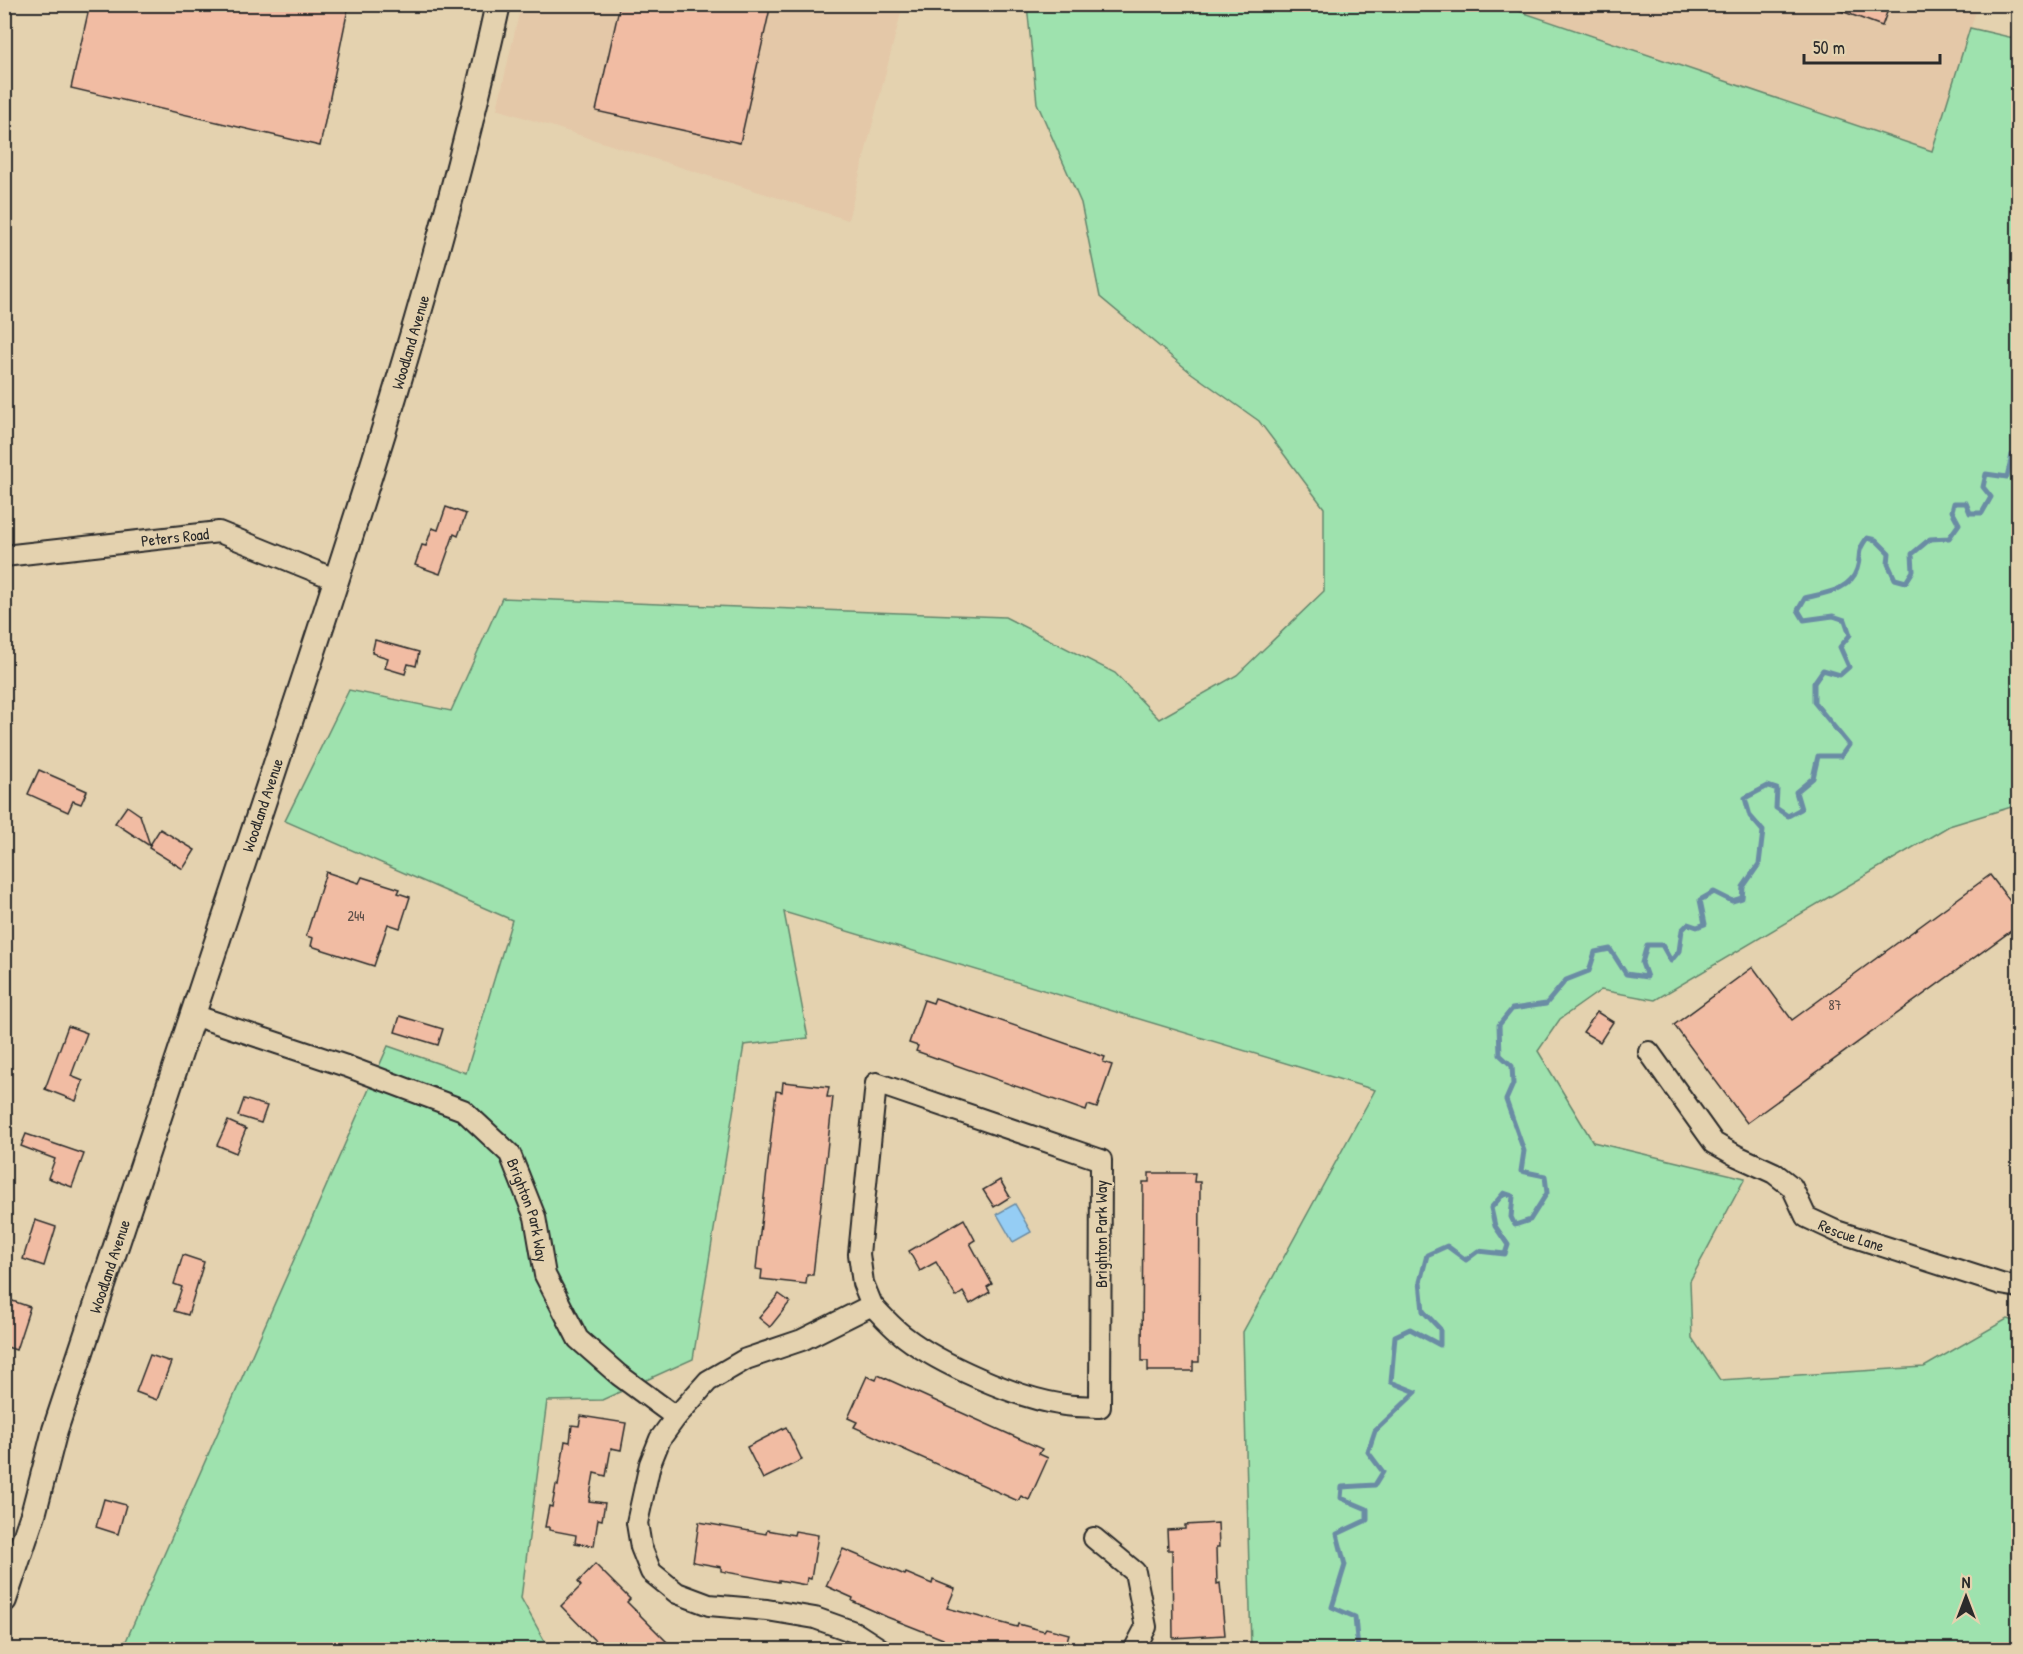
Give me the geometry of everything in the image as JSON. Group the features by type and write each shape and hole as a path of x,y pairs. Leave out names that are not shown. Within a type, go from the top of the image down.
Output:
{"street":[{"name":"Woodland Avenue","path":"4,1600 34,1511 55,1430 337,580 411,342 484,66 498,4"},
{"name":"Peters Road","path":"4,556 219,532 337,580"},
{"name":"Brighton Park Way","path":"192,1015 346,1066 463,1110 510,1154 535,1217 545,1275 578,1339 619,1375 676,1417"},
{"name":"Rescue Lane","path":"1649,1052 1714,1143 1774,1173 1792,1187 1806,1217 1836,1231 2001,1284 2019,1287"},
{"name":"Brighton Park Way","path":"876,1083 1101,1160 1100,1407 1060,1405 1020,1395 972,1374 931,1354 903,1336 872,1305 863,1283 859,1254 876,1083"},
{"path":"872,1305 802,1340 746,1359 708,1381 660,1439 650,1464 637,1523 651,1572 677,1593 709,1605 767,1610 815,1618 854,1632 882,1650"},
{"path":"1094,1538 1135,1572 1146,1627 1134,1650"}],"shaded area":[{"path":"521,5 903,5 848,220 497,109"},
{"path":"1501,5 1978,5 1932,151"}],"green space":[{"path":"1027,5 1501,5 1932,151 1970,28 2018,39 2018,805 1949,826 1655,1000 1601,990 1560,1019 1538,1051 1593,1142 1745,1178 1690,1281 1692,1338 1720,1380 1924,1367 2007,1319 2018,1322 2018,1649 1251,1649 1243,1332 1375,1090 784,912 808,1038 744,1045 693,1359 602,1400 547,1401 521,1598 549,1649 122,1650 388,1046 466,1073 512,920 285,821 349,690 451,711 502,598 1005,617 1115,673 1159,719 1237,675 1324,591 1324,508 1259,421 1190,372 1100,297 1081,203 1037,103"}],"water":[{"path":"1015,1204 1031,1232 1013,1242 997,1214"}],"building":[{"path":"90,4 349,4 320,146 71,88"},
{"path":"620,4 771,4 740,143 596,111"},
{"path":"1829,4 1890,4 1882,26 1828,6"},
{"path":"446,507 466,514 458,536 454,534 440,574 415,565 422,545 426,546 432,528 438,530"},
{"path":"375,640 419,652 416,666 408,664 405,674 385,668 388,658 372,653"},
{"path":"39,770 87,791 81,804 73,801 68,812 28,794"},
{"path":"127,806 140,815 150,845 160,829 195,850 183,869 115,823"},
{"path":"326,872 359,883 362,877 400,889 398,893 410,897 400,928 388,924 374,966 311,946 313,938 306,936"},
{"path":"1990,875 2019,913 2019,925 1747,1123 1674,1025 1753,967 1792,1020"},
{"path":"935,998 1105,1057 1103,1062 1112,1065 1097,1108 1088,1105 1086,1111 916,1051 918,1046 909,1043 924,1000 933,1003"},
{"path":"1597,1012 1613,1022 1600,1042 1583,1032"},
{"path":"400,1016 443,1029 438,1045 395,1032"},
{"path":"68,1026 87,1033 71,1076 83,1081 76,1101 45,1089"},
{"path":"783,1082 829,1087 827,1097 833,1097 813,1275 807,1275 806,1284 761,1279 762,1270 756,1269 776,1091 782,1092"},
{"path":"244,1099 267,1106 261,1123 238,1116"},
{"path":"228,1121 246,1129 236,1153 217,1145"},
{"path":"26,1134 84,1154 72,1187 48,1178 55,1159 21,1146"},
{"path":"1149,1173 1195,1173 1194,1182 1200,1182 1199,1362 1193,1362 1193,1371 1148,1371 1148,1361 1142,1361 1143,1182 1149,1182"},
{"path":"1000,1180 1010,1197 994,1207 983,1190"},
{"path":"964,1219 975,1240 970,1243 992,1284 987,1287 990,1292 970,1304 963,1292 956,1297 936,1262 920,1271 909,1251"},
{"path":"35,1220 56,1227 44,1266 23,1259"},
{"path":"183,1255 204,1262 188,1315 174,1311 182,1287 174,1284"},
{"path":"779,1294 790,1302 770,1327 759,1318"},
{"path":"4,1298 30,1307 16,1350 4,1346"},
{"path":"150,1355 171,1362 157,1400 136,1392"},
{"path":"878,1375 1042,1449 1039,1454 1048,1458 1029,1500 1021,1496 1018,1501 854,1427 857,1422 848,1418 867,1376 876,1380"},
{"path":"581,1416 626,1423 621,1450 611,1448 606,1476 594,1473 589,1501 605,1503 602,1520 598,1519 594,1546 575,1543 576,1535 549,1530 549,1527 545,1527 549,1506 552,1507 556,1485 558,1486 565,1441 570,1442 572,1425 579,1426"},
{"path":"786,1427 802,1460 763,1479 747,1447"},
{"path":"104,1499 126,1505 118,1534 96,1527"},
{"path":"699,1522 766,1534 767,1530 794,1535 795,1531 818,1535 811,1579 807,1578 806,1585 779,1580 779,1582 721,1571 721,1567 693,1562"},
{"path":"1218,1523 1217,1584 1220,1583 1225,1635 1173,1638 1172,1550 1168,1550 1167,1530 1185,1529 1185,1525"},
{"path":"843,1549 905,1575 906,1573 932,1584 933,1580 955,1589 947,1608 1017,1627 1018,1624 1044,1631 1046,1628 1069,1634 1064,1650 940,1650 943,1639 887,1617 826,1586"},
{"path":"595,1564 630,1599 627,1602 675,1650 604,1650 561,1606 581,1586 578,1582"}],"waterway":[{"path":"1358,1650 1355,1617 1332,1607 1345,1565 1337,1534 1367,1520 1367,1509 1341,1498 1342,1487 1375,1485 1383,1472 1368,1452 1375,1431 1416,1392 1391,1382 1395,1336 1410,1329 1440,1345 1440,1329 1423,1311 1420,1282 1427,1255 1447,1246 1466,1260 1478,1251 1505,1254 1508,1245 1495,1226 1491,1208 1504,1193 1513,1196 1511,1217 1515,1225 1530,1220 1547,1193 1545,1176 1521,1171 1524,1151 1506,1100 1513,1084 1512,1066 1500,1055 1499,1025 1512,1009 1546,1004 1566,980 1589,971 1595,952 1610,949 1626,974 1647,977 1642,963 1647,945 1662,945 1671,961 1679,951 1682,930 1688,924 1697,927 1705,924 1700,900 1714,892 1732,901 1742,898 1743,887 1759,864 1763,831 1750,816 1745,798 1768,786 1777,789 1776,808 1788,816 1801,809 1796,792 1813,778 1818,756 1841,756 1849,745 1814,702 1814,683 1823,670 1840,675 1849,667 1840,647 1850,635 1845,620 1833,616 1804,620 1798,610 1805,598 1835,590 1849,582 1857,569 1860,551 1867,538 1876,540 1889,553 1888,564 1895,579 1906,582 1913,571 1912,554 1930,539 1949,538 1959,524 1952,511 1954,503 1966,503 1970,513 1982,513 1991,497 1983,487 1986,474 2007,477 2012,455 2018,454"}]}
